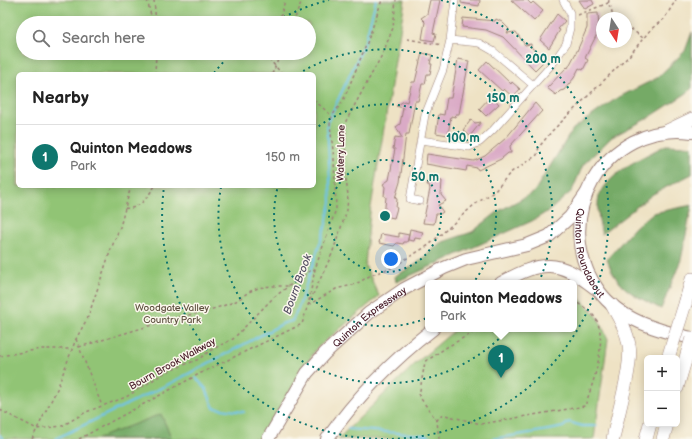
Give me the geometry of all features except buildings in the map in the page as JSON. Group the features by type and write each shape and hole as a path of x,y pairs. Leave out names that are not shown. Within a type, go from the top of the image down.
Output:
{"highway":[{"path":"665,132 692,119"},
{"name":"Quinton Roundabout","path":"692,132 665,132 643,138 618,151 601,168 586,194 580,220 580,240 587,268 598,291 612,305 626,315 641,322 692,338"},
{"name":"Quinton Expressway","path":"268,439 307,373 325,353 368,313 404,289 444,268 466,259 527,245 549,236 570,217 586,194"},
{"path":"507,280 527,269 543,266 559,267 579,275 598,291"},
{"path":"669,355 692,279"},
{"path":"612,305 624,328 630,346 627,370 613,439"},
{"path":"327,439 337,425 385,370 429,332"},
{"path":"680,378 692,338"},
{"path":"646,439 649,427"},
{"path":"663,439 666,427"}],"street":[{"path":"420,201 410,199 425,115 443,70 449,43 455,0"},
{"path":"421,140 468,147 480,142 553,63 566,44 570,28 570,13 563,0"},
{"path":"449,43 479,43 493,51 533,85"}],"path":[{"path":"147,0 153,16"},
{"path":"154,0 155,16"},
{"path":"281,16 285,0"},
{"path":"296,16 302,0"},
{"path":"80,439 201,373 302,324 308,305 314,270 336,209 334,159 330,124 332,116 343,102 367,43 382,0"},
{"name":"Watery Lane","path":"308,305 327,265 347,210 348,195 345,172 346,121 382,55 393,28 396,0"},
{"path":"609,0 608,3 611,12"},
{"path":"308,305 336,289 356,284 371,275 391,268 429,245 474,205 495,191 510,173 537,155 539,147 552,131 625,60 643,38 664,19 676,0"},
{"path":"570,18 608,3"},
{"path":"632,30 643,38"},
{"path":"407,39 449,43"},
{"path":"155,72 156,60"},
{"path":"270,60 280,72"},
{"path":"273,72 278,60"},
{"path":"316,102 332,116"},
{"path":"32,439 57,389 76,339 88,317 126,208 130,188"},
{"path":"126,208 134,208 143,202 154,188"},
{"name":"Bourn Brook Walkway","path":"37,429 62,426 86,412 126,397 164,373 199,359 211,350 232,339 274,296 308,272 314,270"},
{"path":"79,347 182,316 194,315 235,302 251,291 269,286 288,286"},
{"path":"437,421 439,417 446,415 481,424 584,406 594,381 601,338 597,321 591,312 577,303"},
{"path":"439,439 437,421 419,396 425,362 472,332"},
{"path":"76,339 102,406"},
{"path":"0,356 40,349 72,349"},
{"path":"0,410 37,429"}],"green space":[{"name":"Woodgate Valley Country Park","path":"0,0 405,0 370,213 365,265 379,296 316,349 260,439 0,439"},
{"path":"692,32 692,88 687,93 650,117 612,137 583,165 572,191 550,210 532,221 396,282 395,276 415,265 440,243 472,232 499,211 534,192 573,129 617,98 657,78 685,51"},
{"path":"666,145 692,146 692,174 653,194 602,234 598,207 601,192 614,177 630,164"},
{"path":"692,205 681,260 661,309 635,295 622,285 616,278 607,259 635,227 653,213"},
{"path":"577,296 597,316 608,339 594,439 338,439 416,363 452,332 577,332"},
{"path":"161,414 172,439 96,439"}],"waterway":[{"name":"Bourn Brook","path":"55,439 169,384 284,323 292,321 298,309 325,228 331,202 327,123 364,45 376,0"},
{"path":"196,378 206,389 214,408 244,412"},
{"path":"492,439 554,429 563,427 569,422 582,426 597,426"},
{"path":"348,429 424,435 434,439"},
{"name":"Bourn Brook","path":"0,435 3,439"}],"place":[{"name":"Quinton Meadows","path":"501,378"}]}
